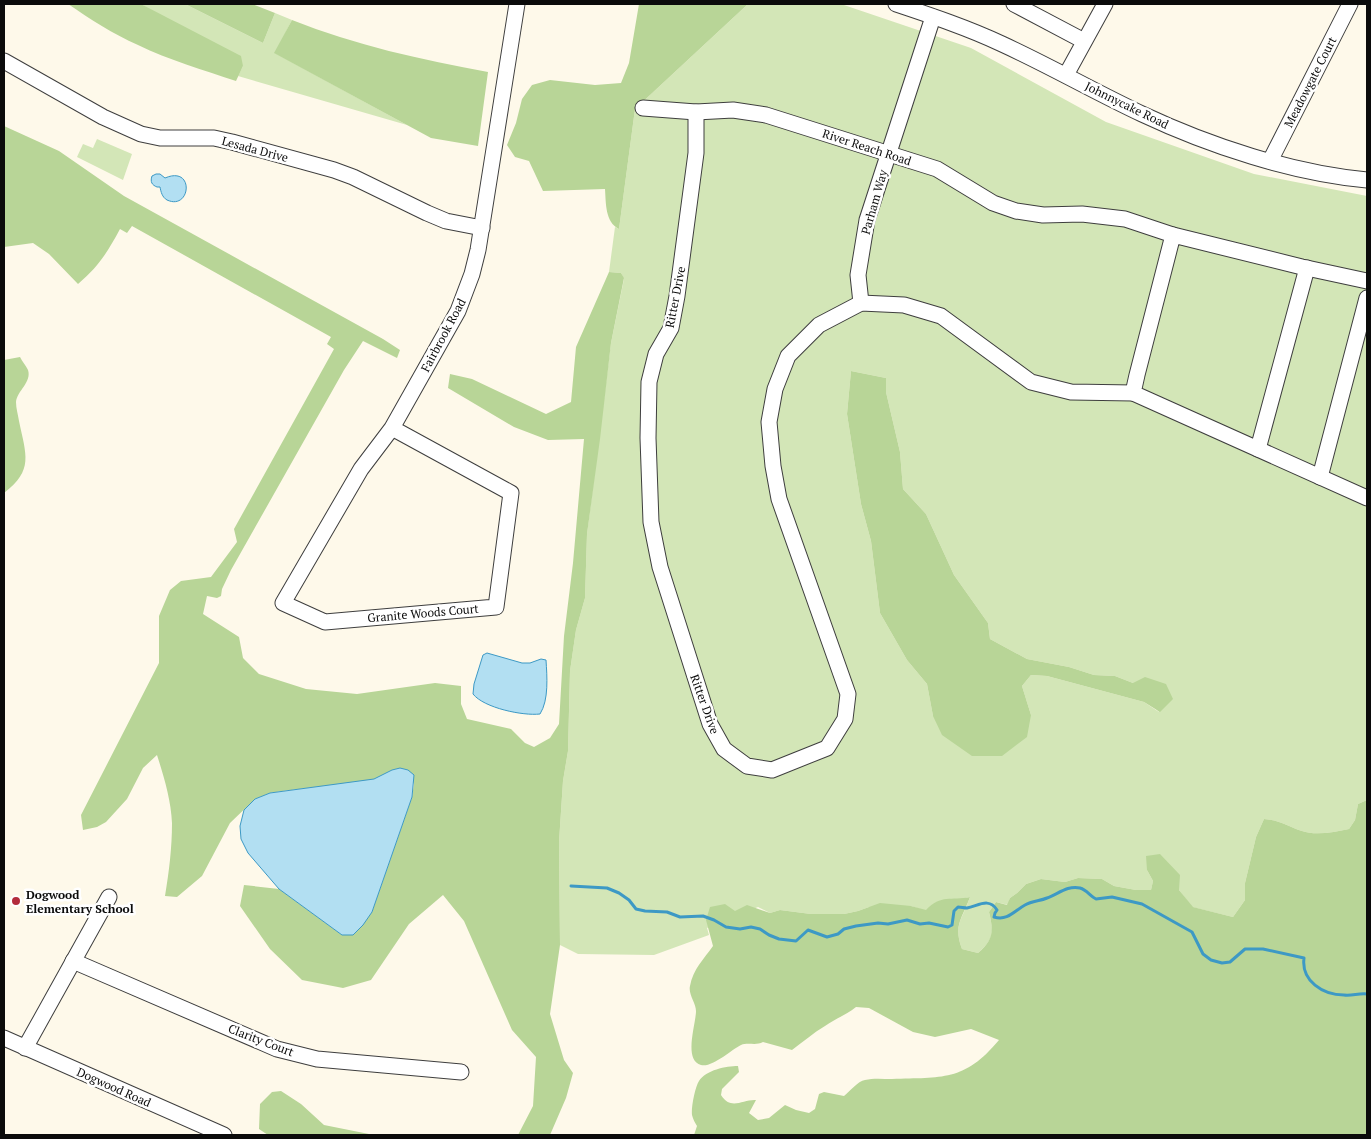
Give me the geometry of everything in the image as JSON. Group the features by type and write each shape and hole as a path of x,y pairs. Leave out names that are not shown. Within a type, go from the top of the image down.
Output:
{"street":[{"name":"Fairbrook Road","path":"283,603 361,469 392,428 458,311 472,274 482,228 516,4"},
{"name":"Johnnycake Road","path":"896,4 960,26 1002,44 1142,114 1213,143 1247,155 1314,172 1367,180"},
{"path":"1014,4 1084,41"},
{"path":"1066,75 1105,4"},
{"name":"Meadowgate Court","path":"1270,161 1350,4"},
{"name":"Parham Way","path":"862,303 858,275 867,220 933,17"},
{"name":"Lesada Drive","path":"4,61 103,117 141,134 160,138 207,138 232,142 334,170 353,177 446,221 482,228"},
{"name":"River Reach Road","path":"643,108 696,112 733,110 766,115 937,169 993,203 1016,211 1043,215 1082,214 1125,219 1173,235 1367,281"},
{"name":"Ritter Drive","path":"696,112 696,154 677,296 671,328 656,354 649,382 648,438 651,522 660,567 710,724 724,750 748,766 772,770 828,748 845,719 848,694 779,500 773,466 770,422 775,389 788,356 820,325 862,303"},
{"path":"1134,393 1173,235"},
{"path":"1258,449 1307,268"},
{"path":"1320,477 1367,298"},
{"path":"862,303 904,305 941,316 1031,382 1071,392 1134,393 1367,498"},
{"name":"Granite Woods Court","path":"283,603 325,622 496,608 511,493 392,428"},
{"path":"25,1048 109,897"},
{"name":"Clarity Court","path":"74,961 277,1049 317,1059 461,1072"},
{"name":"Dogwood Road","path":"4,1038 224,1135"}],"green space":[{"path":"68,4 141,4 241,56 243,66 236,81 186,64 120,36"},
{"path":"141,4 185,4 263,43 275,13 292,20 275,53 407,125 238,76 243,66"},
{"path":"185,4 252,4 275,13 263,43"},
{"path":"639,4 748,4 635,109 619,229 614,226 609,217 605,189 543,191 529,161 515,157 507,145 516,123 522,99 532,85 550,80 595,85 621,83 629,63"},
{"path":"748,4 841,4 971,48 1106,122 1254,174 1367,196 1367,800 1358,804 1355,820 1349,829 1313,833 1264,819 1256,837 1245,883 1245,900 1233,917 1192,907 1179,890 1147,870 1153,881 1151,890 1136,890 1114,886 1102,879 1078,878 1065,882 1041,879 1026,884 1010,898 1008,905 996,902 989,912 992,925 990,939 978,953 962,949 958,934 958,928 970,897 958,900 948,899 926,911 911,906 869,907 844,914 811,914 780,910 770,913 758,907 707,928 709,935 654,955 578,954 560,945 559,842 563,781 568,751 570,671 576,630 585,598 587,534 611,343 624,279 621,273 609,272 615,227 619,229 635,109","holes":["851,371 886,378 886,392 900,452 903,489 926,514 954,575 988,623 990,639 1027,659 1069,667 1094,675 1115,676 1133,683 1159,712 1144,702 1047,676 1031,675 1022,686 1031,715 933,716 927,684 907,660 880,613 871,541 861,504 847,414"]},
{"path":"292,20 340,37 389,51 488,72 478,146 431,138 274,53"},
{"path":"4,126 59,151 124,196 400,350 397,358 363,341 344,370 231,570 222,589 221,596 217,598 207,596 203,614 239,637 243,658 259,674 306,689 357,694 435,683 461,686 461,704 467,719 511,729 525,743 534,747 550,738 559,724 564,636 573,563 584,439 548,440 514,427 448,388 450,374 472,379 546,414 571,402 576,347 609,272 621,273 624,278 611,343 587,534 585,598 576,630 570,671 568,751 563,781 559,842 560,945 550,1014 564,1060 573,1073 566,1098 550,1135 518,1135 533,1106 536,1057 512,1030 464,921 443,895 409,924 371,980 343,988 302,980 270,949 240,906 244,885 279,889 342,935 372,912 412,797 414,784 408,770 393,770 372,780 270,793 255,799 230,823 202,876 177,897 165,896 170,860 172,823 169,797 157,755 143,768 127,799 106,822 97,827 83,830 81,815 159,663 159,616 170,590 181,581 211,577 237,542 234,529 334,349 327,344 331,337 132,226 127,233 120,229 102,259 78,284 49,254 33,243 4,247"},
{"path":"97,139 132,154 123,180 77,157 83,144 93,148"},
{"path":"20,357 29,374 16,402 24,443 25,461 20,477 4,493 4,360"},
{"path":"851,371 886,378 886,392 900,452 903,489 926,514 954,575 988,623 990,639 1027,659 1069,667 1094,675 1115,676 1133,683 1145,677 1166,684 1173,699 1160,712 1144,702 1047,676 1031,675 1022,686 1031,715 1027,737 1002,756 972,756 942,735 933,716 927,684 907,660 880,613 871,541 861,504 847,414"},
{"path":"1367,800 1367,1135 694,1135 697,1126 692,1112 696,1088 702,1077 717,1069 738,1066 739,1072 722,1089 721,1095 725,1100 733,1103 756,1100 749,1113 758,1120 769,1118 785,1105 809,1113 815,1109 819,1094 824,1092 844,1096 857,1084 865,1080 925,1078 951,1074 975,1064 999,1040 971,1029 935,1037 913,1032 869,1008 856,1007 792,1050 763,1042 744,1044 710,1064 701,1065 696,1062 693,1056 692,1041 696,1011 690,989 691,980 696,969 713,946 706,920 710,907 725,904 735,911 747,905 770,913 780,910 811,914 844,914 880,903 911,906 926,910 931,905 942,900 970,897 958,928 959,941 962,949 978,953 987,944 991,935 992,925 989,912 996,902 1007,905 1010,898 1026,884 1041,879 1065,882 1078,878 1102,879 1114,886 1136,890 1151,890 1153,881 1147,870 1146,856 1160,854 1180,875 1179,890 1193,907 1233,917 1245,900 1245,883 1256,837 1264,819 1307,832 1319,833 1349,829 1355,820 1358,804"},
{"path":"281,1091 301,1104 324,1125 374,1135 268,1135 259,1129 260,1104 272,1092"}],"water":[{"path":"160,174 165,178 175,176 185,182 185,194 181,199 175,202 164,197 160,187 155,186 151,182 152,176"},
{"path":"487,653 522,663 530,663 541,659 546,660 546,695 540,714 524,714 504,710 478,699 473,694 474,684 483,655"},
{"path":"400,768 408,770 414,775 412,797 372,912 353,935 342,935 279,889 248,853 241,839 240,826 244,810 255,799 270,793 374,779"}],"waterway":[{"path":"571,886 607,888 629,900 636,909 667,912 680,917 703,916 726,927 740,929 751,927 760,929 779,939 796,941 808,930 827,937 856,926 878,923 888,924 907,920 920,924 929,923 948,927 952,925 954,911 958,907 967,908 983,903 994,906 997,910 994,917 1003,918 1028,904 1076,887 1085,890 1096,899 1112,897 1142,904 1192,932 1203,954 1211,960 1222,963 1230,962 1245,949 1263,949 1304,958 1306,973 1310,980 1321,989 1336,994 1367,994"}],"place":[{"name":"Dogwood Elementary School","path":"16,901"}]}
